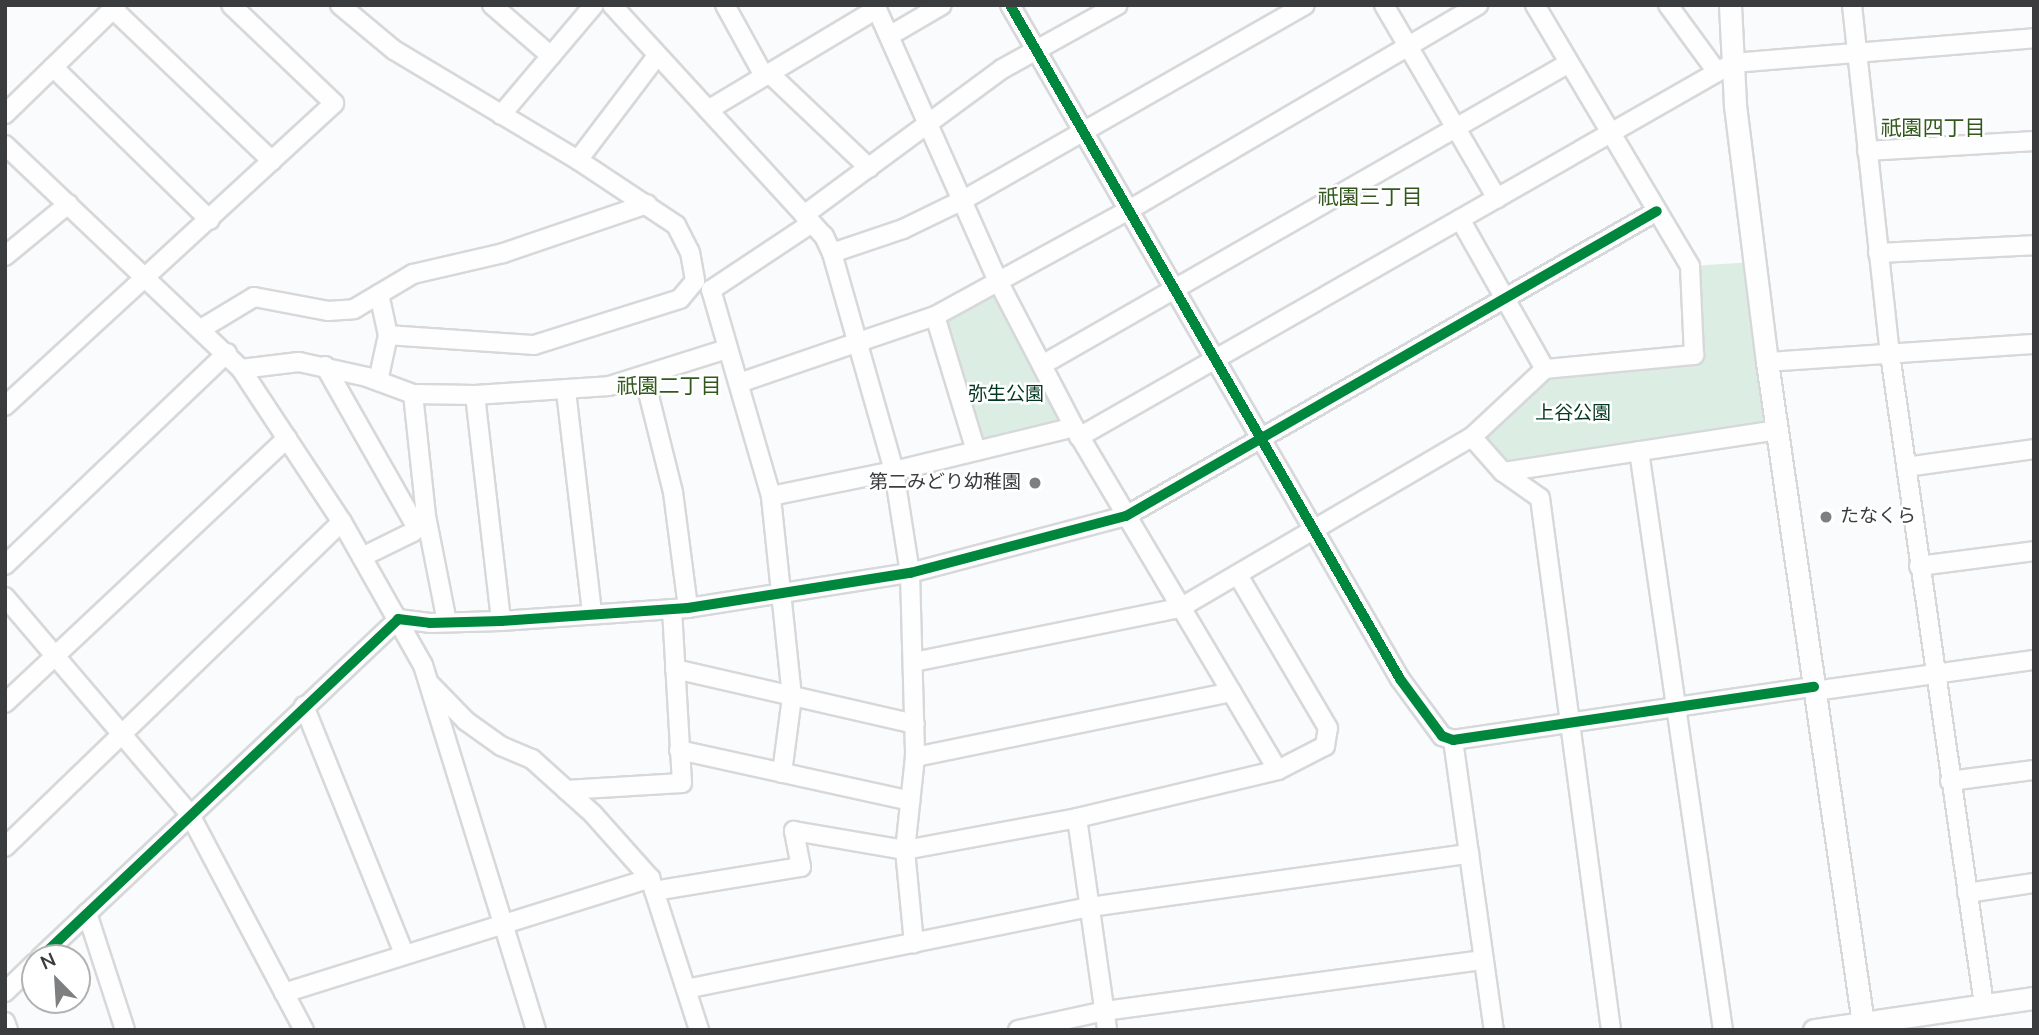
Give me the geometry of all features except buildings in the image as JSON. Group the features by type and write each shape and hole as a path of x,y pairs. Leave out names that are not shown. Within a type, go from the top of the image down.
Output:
{"street":[{"path":"5,406 334,103 231,5"},
{"path":"340,5 394,50 578,160 676,225 690,252 695,281 680,299 534,345 388,335"},
{"path":"492,5 551,55"},
{"path":"501,115 594,5"},
{"path":"612,5 808,219 832,253 894,471 910,573 915,757 905,849 914,944"},
{"path":"725,5 767,75 869,168"},
{"path":"889,36 942,5"},
{"path":"1010,5 1400,680 1432,725 1453,740 1677,705 2034,660"},
{"path":"782,773 792,697 784,593 771,496 711,290 808,219 929,121 1002,69 1118,5"},
{"path":"832,253 903,229 965,199 1305,5"},
{"path":"1384,5 1497,198"},
{"path":"739,383 859,346 935,316 1129,210 1479,5"},
{"path":"914,662 1180,608 1472,437 1545,369 1695,355 1690,266 1609,134 1535,5"},
{"path":"1668,5 1725,68"},
{"path":"1730,5 1725,68 1863,1026"},
{"path":"1852,5 1855,52 1890,354 1933,674 1984,1005"},
{"path":"5,114 115,7 272,161"},
{"path":"708,110 876,7 965,199 999,283 1076,432 1278,770"},
{"path":"771,496 975,451 1076,432 1215,359 1725,68 1855,52 2034,38"},
{"path":"578,160 657,56"},
{"path":"1042,365 1569,63"},
{"path":"53,67 210,220"},
{"path":"1867,151 2034,141"},
{"path":"5,145 227,353 241,369 342,522 398,619 428,682 503,923 530,1028"},
{"path":"5,256 68,204"},
{"path":"201,329 254,297 328,311 354,309 413,274 503,253 647,204"},
{"path":"55,944 189,813 398,619 501,621 680,608 910,573 1126,516 1657,211"},
{"path":"1460,219 1545,369"},
{"path":"1878,253 2034,245"},
{"path":"378,381 388,335 380,294"},
{"path":"935,316 975,451"},
{"path":"1767,362 2034,344"},
{"path":"241,369 288,363 325,366 413,394 475,395 566,391 644,376 726,349"},
{"path":"5,565 227,353"},
{"path":"325,366 421,522"},
{"path":"566,790 682,783 675,669 680,608 673,492 644,376"},
{"path":"566,391 592,613"},
{"path":"413,394 421,522 447,622"},
{"path":"475,395 501,621"},
{"path":"1503,472 1777,430"},
{"path":"1472,437 1503,472 1540,498"},
{"path":"5,704 287,438"},
{"path":"1906,467 2034,449"},
{"path":"1639,451 1723,1030"},
{"path":"1537,467 1568,721 1611,1030"},
{"path":"5,847 342,522"},
{"path":"362,557 421,522"},
{"path":"1919,566 2034,551"},
{"path":"284,993 503,923 652,885 801,867 794,831 905,849 1077,818 1278,770 1325,746 1328,728 1238,575"},
{"path":"5,597 124,732 189,813 304,1030"},
{"path":"675,669 915,724"},
{"path":"428,682 466,721 501,746 532,759 566,790 652,885 699,1030"},
{"path":"915,757 1231,692"},
{"path":"304,706 404,954"},
{"path":"1453,740 1494,1030"},
{"path":"679,750 911,801"},
{"path":"1950,781 2034,770"},
{"path":"1077,818 1107,1030"},
{"path":"686,989 1090,907 1469,854"},
{"path":"1967,892 2034,883"},
{"path":"87,913 125,1030"},
{"path":"1018,1030 1105,1011 1485,960"},
{"path":"5,992 21,977"},
{"path":"1814,1030 1863,1026 2034,998"},
{"path":"5,1022 8,1030"}],"green space":[{"name":"上谷公園","path":"1755,262 1777,430 1503,472 1472,437 1545,369 1694,355 1690,266"},
{"name":"弥生公園","path":"999,283 1074,427 976,451 935,316"}],"cycle path":[{"path":"1010,5 1400,679 1442,736 1453,740 1814,687"},
{"path":"55,944 398,619 430,623 501,621 688,608 910,573 1126,516 1657,211"}],"place":[{"name":"第二みどり幼稚園","path":"1035,483"},
{"name":"たなくら","path":"1826,517"}],"district":[{"name":"祇園四丁目","path":"1933,128"},
{"name":"祇園三丁目","path":"1370,197"},
{"name":"祇園二丁目","path":"669,386"}]}
